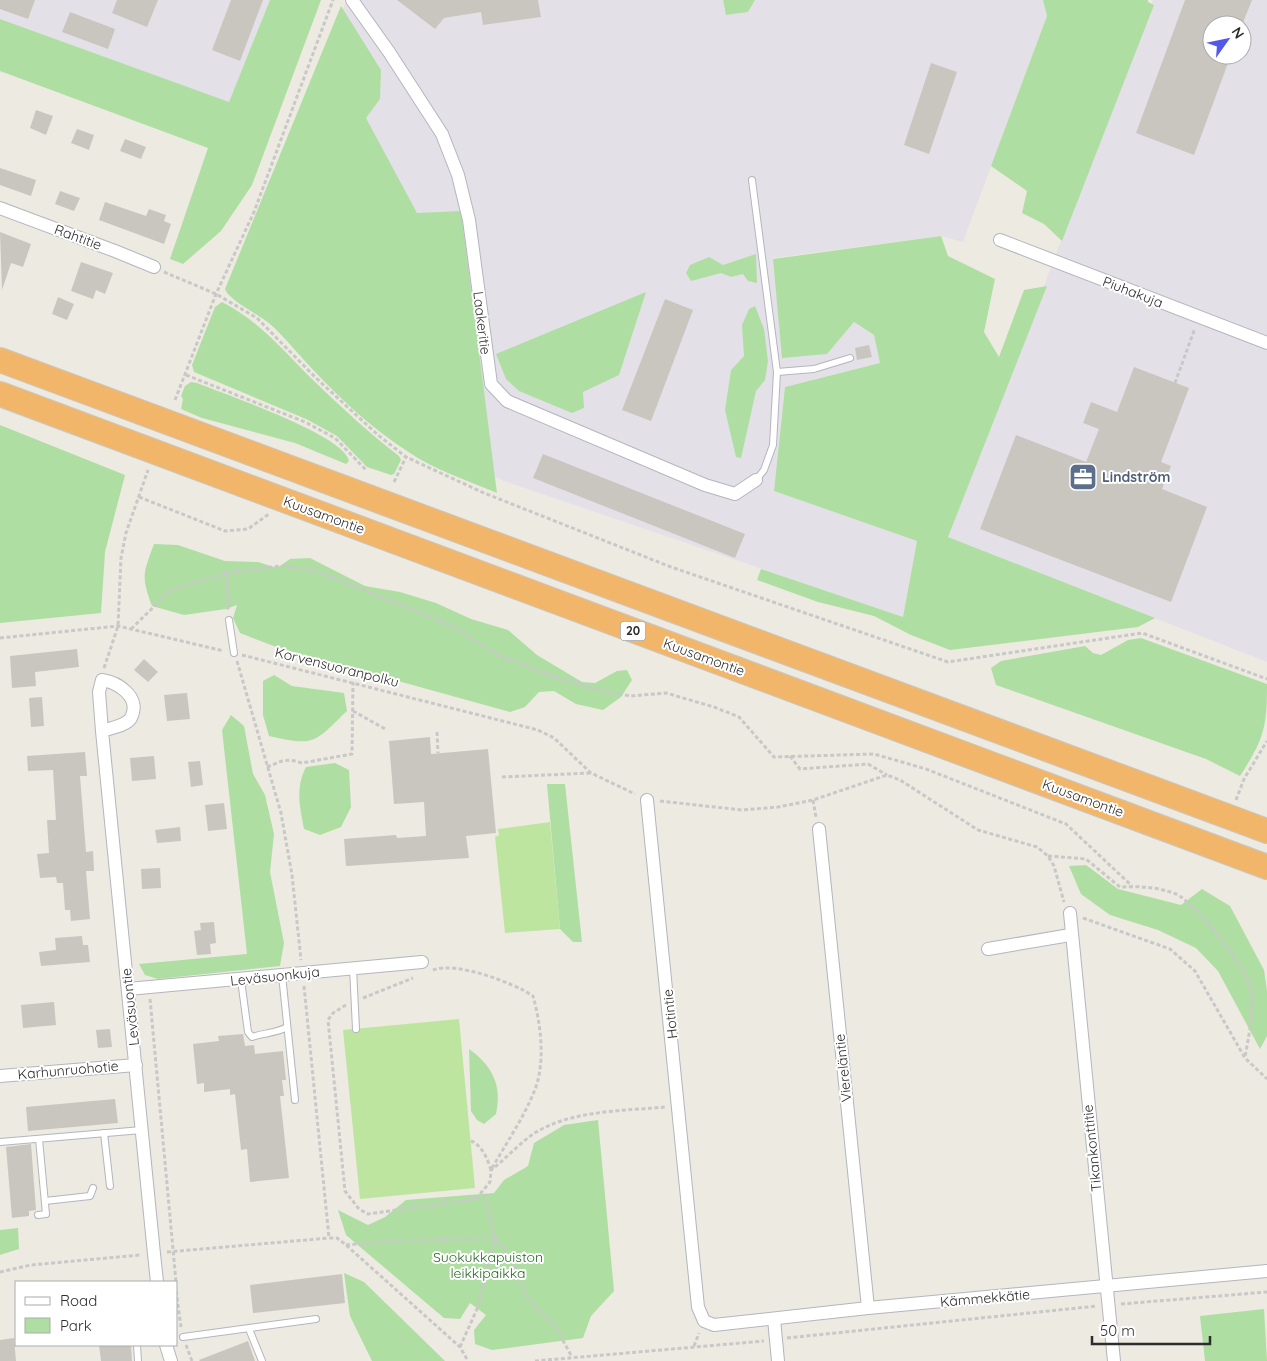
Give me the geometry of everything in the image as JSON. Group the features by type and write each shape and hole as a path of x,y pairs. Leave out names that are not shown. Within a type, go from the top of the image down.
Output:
{"highway":[{"name":"20","path":"0,360 1267,831"},
{"name":"Kuusamontie","path":"0,394 1267,867"}],"street":[{"name":"Laakeritie","path":"352,0 389,52 442,134 458,175 469,220 491,384 507,401 705,485 735,494 756,480"},
{"name":"Rahtitie","path":"0,208 154,267"},
{"name":"Piuhakuja","path":"1000,240 1267,343"},
{"name":"Leväsuontie","path":"102,680 98,692 157,1281"},
{"path":"102,680 122,686 130,696 133,708 131,718 124,723 102,731"},
{"name":"Hotintie","path":"647,800 698,1307 704,1321"},
{"name":"Viereläntie","path":"819,829 868,1308"},
{"name":"Tikankonttitie","path":"1070,913 1070,935 1114,1361"},
{"path":"988,949 1070,935"},
{"name":"Leväsuonkuja","path":"128,989 241,980 353,968 425,967"},
{"name":"Karhunruohotie","path":"0,1076 136,1065"},
{"name":"Kämmekkätie","path":"704,1321 714,1325 868,1308 1267,1271"},
{"path":"774,1319 778,1361"},
{"path":"166,1346 171,1361"}],"lane":[{"path":"752,180 777,372 774,445 764,470 756,480"},
{"path":"777,372 814,369 850,358"},
{"path":"229,620 234,653"},
{"path":"353,968 356,1029"},
{"path":"282,975 295,1100"},
{"path":"241,980 248,1032 252,1037 269,1031 278,1032 287,1027"},
{"path":"0,1142 142,1130"},
{"path":"104,1133 110,1186"},
{"path":"38,1215 46,1214 39,1138"},
{"path":"45,1201 90,1196 93,1188"},
{"path":"183,1337 316,1319"},
{"path":"249,1329 262,1361"},
{"path":"137,1346 138,1361"}],"path":[{"path":"175,400 216,294 254,212 333,0"},
{"path":"154,267 216,294 257,318 322,384 378,435 406,457 484,493 671,567 948,662 1142,633 1267,679"},
{"path":"1175,383 1199,318"},
{"path":"186,375 305,422 335,438 366,470"},
{"path":"394,482 406,457"},
{"path":"102,680 118,626 121,558 126,533 148,470"},
{"path":"139,497 224,531 248,529 275,509"},
{"path":"130,629 171,590 227,573 280,566 314,570 450,625 504,659 515,660 540,672 598,690 631,696 666,693 714,707 739,717 774,757 789,755 874,754 926,769 1066,824 1132,886"},
{"path":"227,573 229,620"},
{"name":"Korvensuoranpolku","path":"0,638 118,626 353,682 538,730 554,738 591,773 647,800"},
{"path":"234,653 281,813 289,858 303,972 329,1238 337,1238 346,1245 460,1347 468,1361"},
{"path":"266,767 282,761 291,760 302,763 352,754 353,682"},
{"path":"353,711 387,730"},
{"path":"437,732 438,753"},
{"path":"1244,779 1267,744"},
{"path":"789,755 800,769 868,764 900,780 978,830 1037,847 1048,856 1054,866 1061,895 1070,913 1170,949 1195,972 1245,1058 1267,1079"},
{"path":"502,777 591,773"},
{"path":"647,800 742,810 778,807 813,800 887,775"},
{"path":"1048,856 1086,859 1120,887 1144,886 1178,895 1207,922 1231,952 1250,984 1252,1010 1245,1058"},
{"path":"425,967 462,969 517,986 533,996 541,1025 540,1058 534,1091 491,1170"},
{"path":"420,976 356,1000 338,1009 328,1020 345,1191 359,1209 368,1214 476,1199 484,1192 490,1182 491,1170 488,1160 475,1142 471,1141"},
{"path":"149,988 176,1281"},
{"path":"491,1170 527,1138 566,1118 679,1105"},
{"path":"484,1192 495,1238 508,1254 528,1298 556,1328 572,1357"},
{"path":"346,1245 392,1241 495,1238"},
{"path":"460,1347 477,1309 495,1238"},
{"path":"535,1361 775,1340 1108,1305 1267,1292"}],"shaded area":[{"path":"0,0 270,0 229,103 0,19"},
{"path":"347,0 723,0 726,15 748,12 755,0 1043,0 1047,16 963,242 941,236 773,258 827,354 853,322 874,335 880,363 785,387 774,491 917,541 903,617 504,481 486,472 417,223 322,56"},
{"path":"1153,0 1267,0 1267,662 948,537"}],"green space":[{"path":"270,0 321,0 252,185 221,231 183,264 170,259 208,148 0,71 0,19 229,102"},
{"path":"723,0 755,0 748,12 726,15"},
{"path":"1043,0 1148,0 1148,2 1154,5 1062,241 1044,224 1022,213 1027,191 991,166 1047,16"},
{"path":"341,6 381,70 380,99 366,118 417,213 461,211 497,493 428,464 383,434 338,395 270,324 238,303 225,289"},
{"path":"941,236 948,256 995,279 984,332 999,357 1024,290 1047,286 948,537 1155,618 1138,627 950,650 911,635 874,616 818,602 757,580 761,569 903,617 917,541 774,491 785,387 880,363 874,335 854,322 827,354 782,358 773,259"},
{"path":"756,254 757,283 748,281 743,274 731,277 721,273 691,281 686,273 690,265 709,257 723,265"},
{"path":"646,292 619,375 583,392 584,408 572,413 519,391 506,379 496,354"},
{"path":"222,302 260,328 345,410 399,456 401,460 394,474 391,475 367,467 337,436 306,419 194,372 192,365 215,307"},
{"path":"755,306 764,329 768,361 765,380 756,391 741,458 736,457 725,410 731,370 744,356 742,325 749,309"},
{"path":"191,382 282,416 306,428 327,439 342,451 349,461 346,464 295,443 202,418 181,409 183,399 181,396 185,386"},
{"path":"0,425 125,475 105,552 101,613 0,623"},
{"path":"154,544 178,545 225,561 258,562 277,568 290,559 310,558 365,586 400,592 436,603 471,619 508,630 537,655 582,682 595,683 617,671 627,670 632,680 621,697 603,710 576,704 554,691 539,692 525,707 510,712 279,648 240,633 233,618 237,605 226,609 184,615 152,606 146,588 145,575"},
{"path":"1141,638 1267,684 1265,723 1259,742 1240,776 1206,759 996,685 991,668 1001,661 1085,646 1093,653 1101,655 1128,640"},
{"path":"274,675 292,686 344,693 347,711 328,730 314,739 297,741 269,736 263,715 263,681"},
{"path":"231,715 244,726 253,774 265,795 274,834 270,872 284,943 280,966 158,979 145,975 139,964 247,954 222,730"},
{"path":"335,763 349,770 351,807 341,827 320,835 304,829 299,798 300,782 306,767"},
{"path":"547,784 565,784 582,942 573,942 560,929"},
{"path":"550,822 560,929 505,933 495,837 499,835 498,829"},
{"path":"1086,865 1118,889 1181,905 1202,889 1230,906 1264,970 1267,991 1267,1036 1260,1049 1218,971 1196,948 1158,930 1110,915 1081,894 1069,866"},
{"path":"459,1019 475,1188 360,1199 343,1030"},
{"path":"469,1049 490,1070 494,1077 498,1094 496,1114 484,1124 477,1120 471,1111"},
{"name":"Suokukkapuiston leikkipaikka","path":"598,1120 614,1291 591,1316 583,1338 492,1350 475,1344 474,1330 486,1315 470,1303 460,1319 444,1318 346,1235 338,1210 368,1225 385,1217 406,1200 494,1193 504,1180 528,1166 534,1143 564,1125"},
{"path":"18,1228 19,1249 0,1255 0,1230"},
{"path":"344,1273 364,1282 445,1361 372,1361 350,1316"},
{"path":"1264,1309 1267,1361 1205,1361 1200,1316"}],"building":[{"path":"0,0 35,0 28,19 0,9"},
{"path":"117,0 158,0 147,27 112,13"},
{"path":"231,0 263,0 240,61 212,50"},
{"path":"397,0 538,0 541,17 483,25 481,12 444,18 435,29"},
{"path":"1185,0 1252,0 1246,15 1202,15 1202,65 1227,65 1194,155 1136,133"},
{"path":"70,12 115,29 108,49 62,32"},
{"path":"931,63 957,72 929,154 904,145"},
{"path":"36,110 53,116 46,135 30,128"},
{"path":"77,129 94,135 89,150 71,143"},
{"path":"125,139 146,147 141,159 120,151"},
{"path":"0,168 36,180 31,196 0,185"},
{"path":"60,191 80,198 74,211 55,204"},
{"path":"105,202 146,216 149,209 166,215 164,221 171,224 164,244 99,220"},
{"path":"0,232 31,244 23,267 11,263 2,290"},
{"path":"81,262 113,273 105,294 96,290 93,299 71,291"},
{"path":"58,297 74,304 67,320 52,314"},
{"path":"665,299 693,310 651,421 622,410"},
{"path":"869,345 872,357 857,360 855,348"},
{"name":"Lindström","path":"1134,367 1189,388 1161,462 1171,466 1162,489 1207,507 1171,602 980,529 1016,435 1086,462 1099,429 1083,423 1091,402 1117,412"},
{"path":"543,454 745,534 735,558 533,478"},
{"path":"77,649 79,667 35,672 36,686 12,688 10,656"},
{"path":"144,659 158,672 148,682 134,670"},
{"path":"187,693 190,719 167,721 164,695"},
{"path":"42,697 44,726 31,727 29,698"},
{"path":"430,737 431,754 488,749 496,833 466,836 469,858 346,866 344,839 396,835 397,838 426,836 424,802 394,804 389,741"},
{"path":"85,752 87,776 80,776 86,852 93,851 94,871 86,871 90,919 71,921 70,910 65,910 63,883 57,883 56,877 40,878 37,854 49,853 47,820 56,820 53,770 28,771 27,756"},
{"path":"154,756 156,779 132,781 130,758"},
{"path":"200,761 203,785 191,787 188,762"},
{"path":"224,803 227,829 208,831 205,805"},
{"path":"180,827 181,841 157,843 155,830"},
{"path":"160,868 161,888 142,889 141,869"},
{"path":"214,922 216,943 210,944 211,954 197,955 194,931 201,930 200,923"},
{"path":"82,936 83,945 88,945 90,962 41,966 39,952 56,950 55,938"},
{"path":"54,1002 56,1025 23,1028 21,1005"},
{"path":"110,1029 112,1047 98,1048 96,1030"},
{"path":"243,1034 245,1046 254,1045 255,1054 283,1051 286,1080 282,1080 284,1096 280,1096 289,1178 250,1182 247,1149 241,1150 235,1094 230,1095 230,1089 204,1092 204,1083 197,1084 193,1044 219,1041 218,1036"},
{"path":"115,1099 118,1123 28,1131 26,1107"},
{"path":"31,1144 36,1210 29,1211 29,1216 12,1218 6,1147"},
{"path":"342,1274 345,1303 253,1313 250,1285"},
{"path":"14,1338 16,1361 0,1361 0,1340"},
{"path":"248,1341 255,1361 199,1360"},
{"path":"99,1346 131,1346 132,1361 101,1361"}],"place":[{"name":"Lindström","path":"1083,477"}]}
